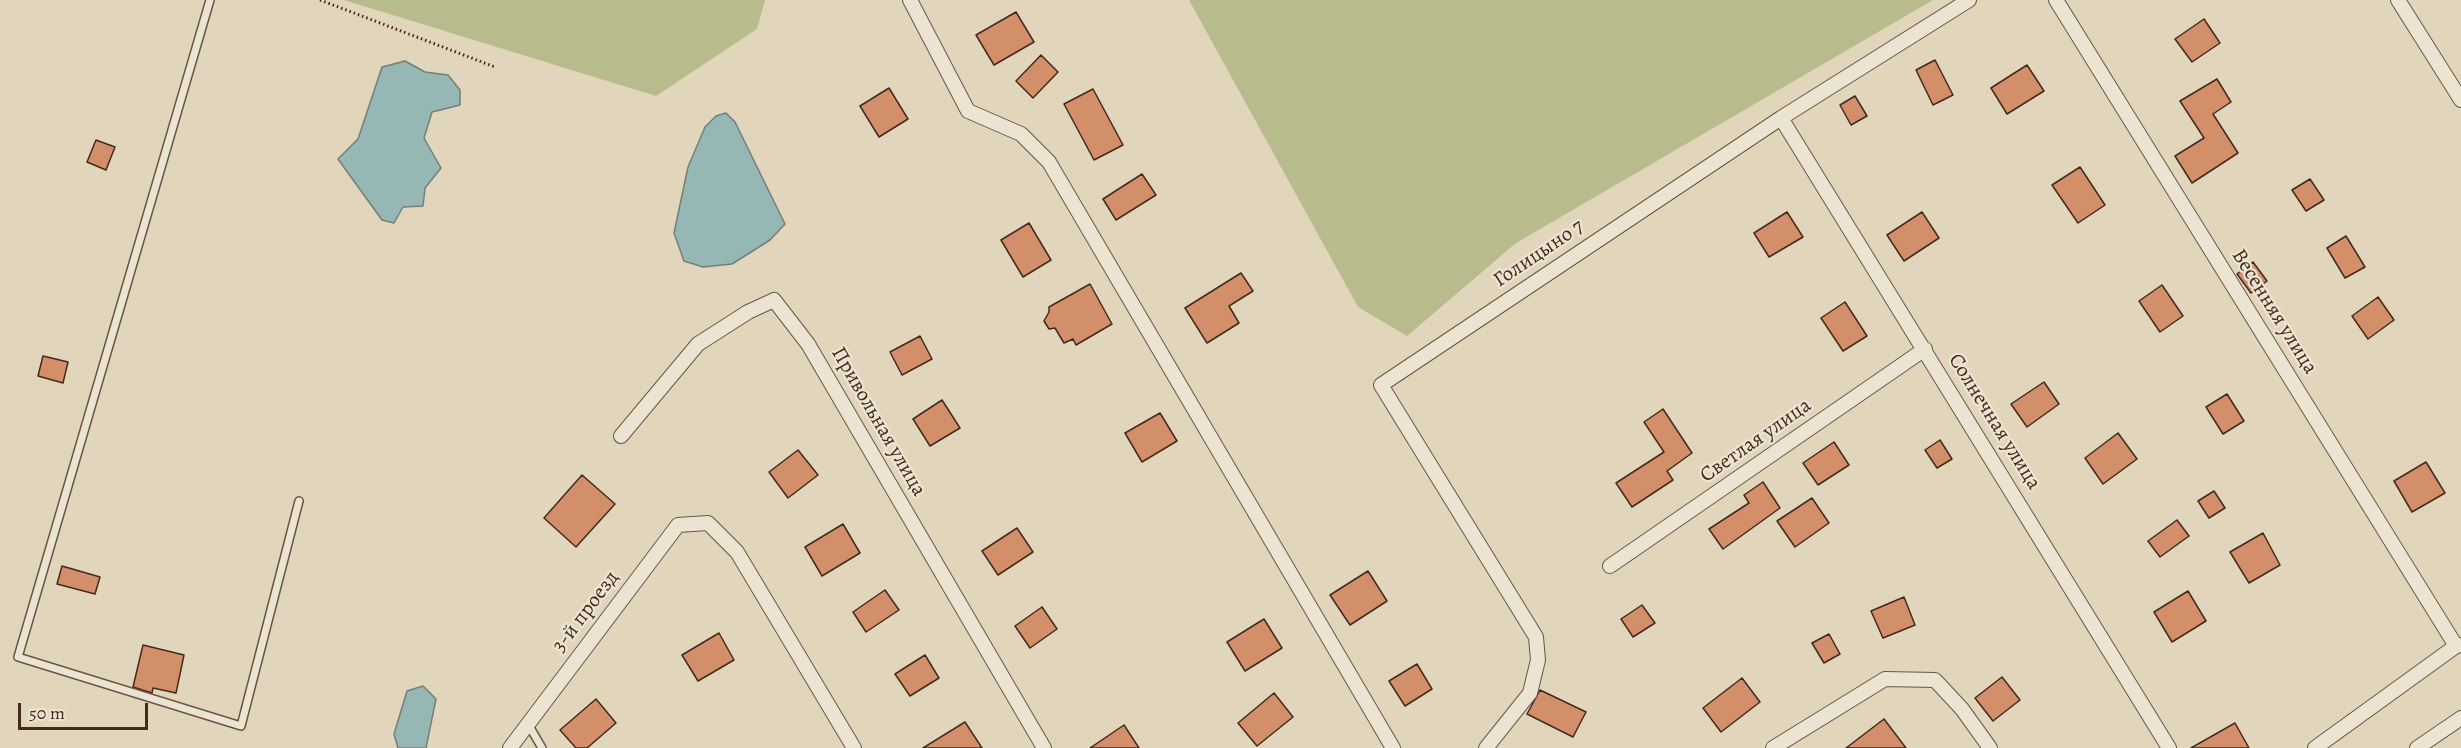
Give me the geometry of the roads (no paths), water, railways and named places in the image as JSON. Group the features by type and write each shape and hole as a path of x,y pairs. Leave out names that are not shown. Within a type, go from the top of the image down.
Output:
{"street":[{"path":"910,0 968,111 1021,134 1048,162 1393,748"},
{"name":"Голицыно 7","path":"1486,748 1530,693 1538,660 1536,637 1381,385 1781,118 1969,0"},
{"name":"Весенняя улица","path":"2056,0 2459,646"},
{"path":"2398,0 2461,100"},
{"name":"Солнечная улица","path":"1781,118 2169,748"},
{"name":"Привольная улица","path":"621,436 698,344 748,312 774,300 808,344 1044,748"},
{"name":"Светлая улица","path":"1610,566 1925,350"},
{"name":"3-й проезд","path":"510,748 678,525 708,523 737,552 854,748"},
{"path":"2315,748 2459,646"},
{"path":"1773,748 1885,679 1935,680 1962,709 1990,748"},
{"path":"2417,748 2461,718"}],"lane":[{"path":"210,0 18,657 241,726 299,501"},
{"path":"528,724 542,748"}],"water":[{"path":"405,61 425,72 448,75 460,90 460,105 432,112 424,138 441,168 425,188 423,206 403,207 394,223 382,220 338,159 358,139 382,67"},
{"path":"726,113 735,122 785,224 770,240 732,264 703,267 684,261 674,233 688,167 705,127 716,116"},
{"path":"423,686 436,699 426,748 398,748 394,734 407,691"}]}
